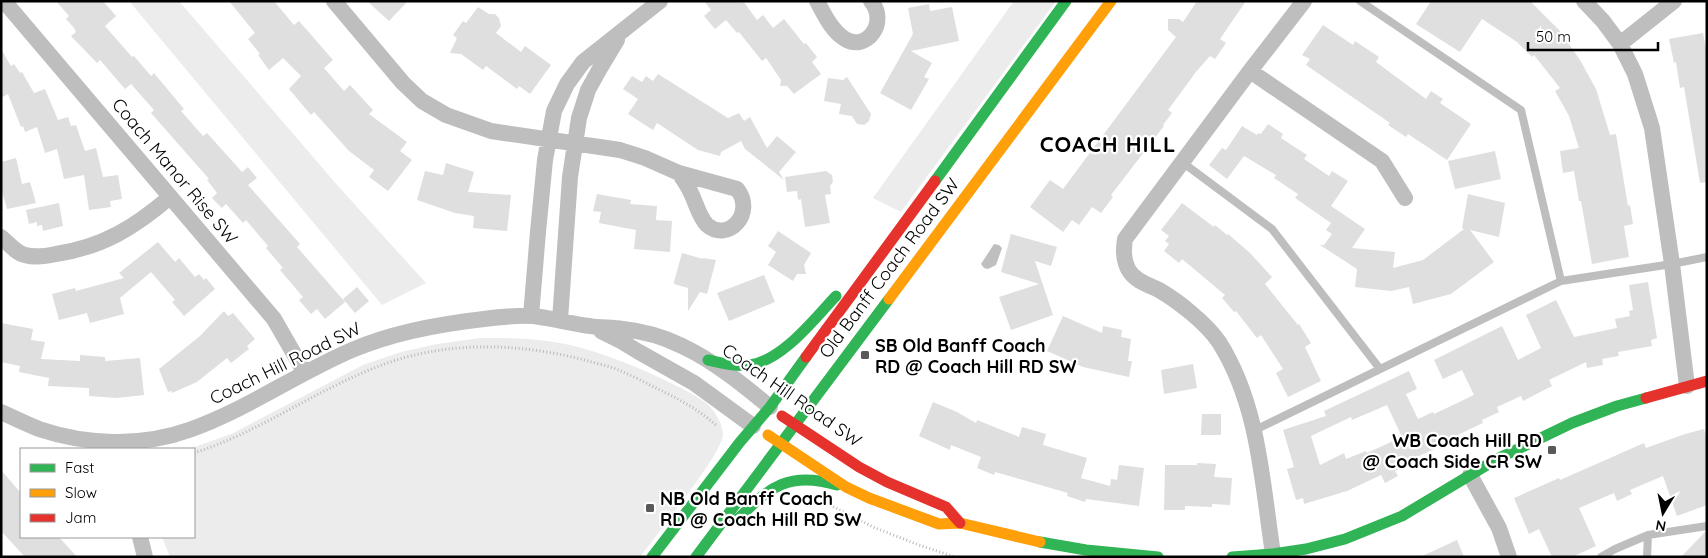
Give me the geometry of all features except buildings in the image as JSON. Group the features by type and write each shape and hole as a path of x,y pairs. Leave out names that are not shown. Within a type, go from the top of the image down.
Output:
{"main road":[{"name":"Old Banff Coach Road SW","path":"652,557 753,426 770,407 1066,1"},
{"name":"Old Banff Coach Road SW","path":"696,557 1110,1"},
{"path":"708,360 733,366 753,364 769,357 787,345 885,248"},
{"path":"1232,557 1306,549 1345,539 1402,516 1497,460 1572,423 1617,406 1707,381"},
{"name":"Coach Hill Road SW","path":"770,407 827,447 866,471 946,508 960,523"},
{"name":"Coach Hill Road SW","path":"753,426 846,487 868,498 940,524 960,523 1053,551 1103,552 1158,557"},
{"path":"700,557 754,502 769,490 795,480 815,479 846,487"}],"street":[{"name":"Coach Manor Rise SW","path":"4,1 274,319 305,373"},
{"path":"334,1 403,83 422,102 446,115 490,131 620,150 645,158 679,173"},
{"path":"531,316 548,140 554,111 567,84 583,62 660,1"},
{"path":"817,1 833,28 845,39 852,41 866,39 876,28 878,14 876,7 871,1"},
{"path":"1273,554 1255,430 1237,376 1218,340 1186,308 1160,290 1136,279 1125,263 1124,247 1125,239 1304,1"},
{"path":"1584,1 1603,21 1620,44 1636,74 1652,128 1672,264 1687,386"},
{"path":"1620,44 1674,1"},
{"path":"560,320 574,143 588,90 622,32"},
{"path":"1250,71 1382,161 1405,198"},
{"path":"1,236 24,255 46,256 76,251 120,234 145,219 170,197"},
{"name":"Coach Hill Road SW","path":"1,412 38,428 66,436 129,445 187,430 217,418 354,350 410,331 462,322 531,316 589,326 624,329 661,337 681,345 708,360 770,407"},
{"name":"Coach Hill Road SW","path":"589,326 619,340 694,383 753,426"},
{"path":"1470,475 1499,528 1510,557"},
{"path":"140,538 145,557"}],"lane":[{"path":"1360,1 1521,110 1561,281"},
{"path":"1182,162 1272,229 1380,369"},
{"path":"1255,430 1561,281 1707,257"},
{"path":"1601,557 1648,535 1707,526"},
{"path":"1647,557 1648,535"}],"path":[{"path":"195,453 250,431 303,402 383,364 422,354 472,347 524,348 563,355 619,370 703,413 716,425"},
{"path":"829,504 873,527 919,546 955,557"}],"shaded area":[{"path":"129,1 179,1 338,186 426,283 382,305"},
{"path":"1014,1 1056,1 901,212 873,198"},
{"path":"994,244 1002,248 996,265 988,269 984,268 981,264"},
{"path":"480,338 514,338 548,341 599,353 683,389 708,405 719,421 723,432 720,444 700,476 640,557 170,557 162,538 195,538 195,448 192,448 231,434 363,365 401,352 437,344"}],"traffic: fast":[{"path":"935,181 1066,1"},
{"path":"708,360 739,365 762,362 786,347 808,327 836,296"},
{"path":"696,557 889,299"},
{"path":"652,557 740,442 770,407 806,357"},
{"path":"1232,557 1306,549 1345,539 1402,516 1497,459 1572,423 1617,406 1646,398"},
{"path":"738,519 760,498 782,484 806,480 837,485"},
{"path":"1040,542 1086,550 1158,557"}],"traffic: slow":[{"path":"889,299 1111,1"},
{"path":"768,435 846,487 869,498 939,524 960,523 1040,542"}],"traffic: jam":[{"path":"806,357 935,181"},
{"path":"1646,398 1707,381"},
{"path":"782,416 859,467 887,482 946,507 960,523"}],"place":[{"name":"SB Old Banff Coach RD @ Coach Hill RD SW","path":"865,355"},
{"name":"WB Coach Hill RD @ Coach Side CR SW","path":"1552,450"},
{"name":"NB Old Banff Coach RD @ Coach Hill RD SW","path":"650,508"}],"district":[{"name":"COACH HILL","path":"1108,144"}]}
